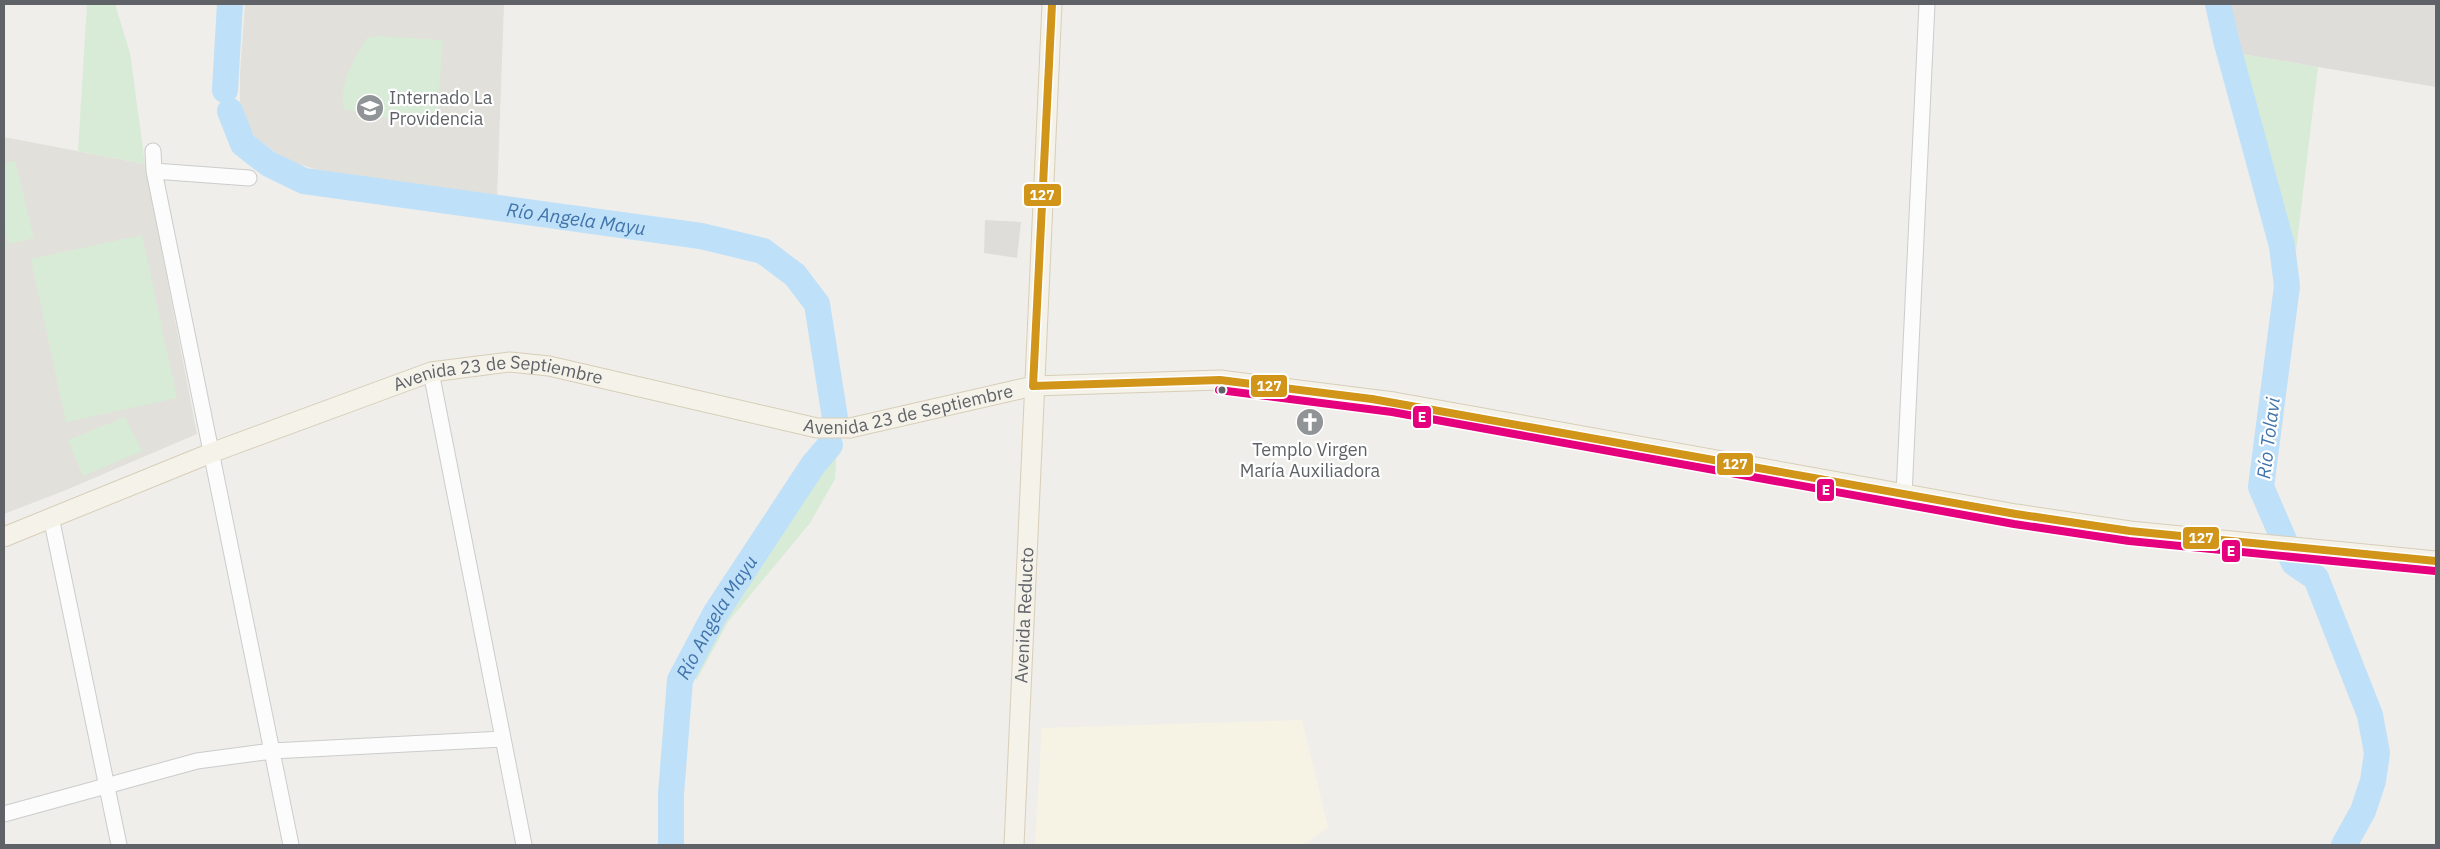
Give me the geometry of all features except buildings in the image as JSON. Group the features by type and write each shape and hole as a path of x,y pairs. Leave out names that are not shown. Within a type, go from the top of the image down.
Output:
{"main road":[{"name":"Avenida Reducto","path":"1014,845 1033,386 1052,4"},
{"name":"Avenida 23 de Septiembre","path":"4,537 211,453 431,372 510,362 548,366 817,428 850,428 1033,386 1220,380 1372,399 1904,495 2130,530 2436,561"}],"street":[{"path":"1904,495 1927,4"},
{"path":"153,151 154,171 291,845"},
{"path":"154,171 249,178"},
{"path":"431,372 524,845"},
{"path":"51,517 119,845"},
{"path":"4,814 197,761 272,751 503,739"}],"shaded area":[{"name":"Internado La Providencia","path":"245,4 504,4 497,198 318,170 286,160 255,137 240,115 240,73"},
{"path":"2230,4 2436,4 2436,87 2241,54"},
{"path":"4,137 145,164 197,434 66,490 4,514"},
{"path":"985,220 1021,222 1017,258 984,253"},
{"path":"1302,720 1328,827 1304,844 1035,845 1042,728"}],"green space":[{"path":"87,4 115,4 130,53 145,164 78,151"},
{"path":"377,36 443,40 436,129 344,109 343,91 353,63 367,38"},
{"path":"2241,54 2318,67 2296,251"},
{"path":"15,161 34,238 8,244 4,225 4,163"},
{"path":"142,235 177,398 66,422 31,259"},
{"path":"125,417 142,451 83,476 68,440"},
{"path":"837,443 835,479 810,523 728,622 696,681 697,663 725,612 816,481"}],"waterway":[{"name":"Río Angela Mayu","path":"225,90 230,4"},
{"name":"Río Tolavi","path":"2218,4 2282,246 2287,286 2261,487 2294,563 2316,578 2370,715 2377,753 2373,781 2363,811 2344,845"},
{"name":"Río Angela Mayu","path":"230,111 243,144 269,164 304,181 701,236 763,251 795,275 817,304 835,418"},
{"name":"Río Angela Mayu","path":"671,845 671,794 680,680 715,614 813,465 830,445"}],"transit line":[{"name":"127","path":"1033,386 1052,4"},
{"name":"127","path":"1033,386 1220,380 1372,399 2016,514 2130,531 2436,561"},
{"name":"E","path":"1219,390 1392,412 2014,524 2129,541 2435,571"}],"place":[{"name":"Internado La Providencia","path":"370,108"},
{"name":"Templo Virgen María Auxiliadora","path":"1310,422"}]}
